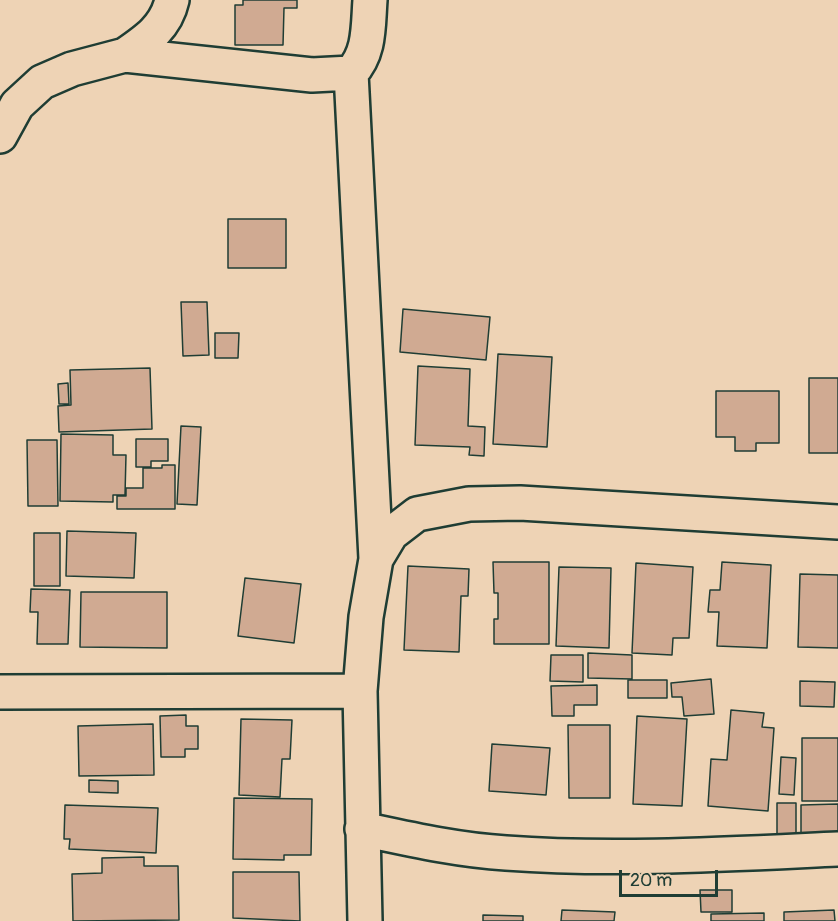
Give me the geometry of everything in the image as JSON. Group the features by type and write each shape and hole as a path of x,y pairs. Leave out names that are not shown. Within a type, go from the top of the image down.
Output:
{"street":[{"path":"0,136 17,105 42,82 72,69 125,55 151,37 168,16 172,0"},
{"path":"125,55 312,75 351,73 362,62 367,44 370,0"},
{"path":"351,73 376,559 366,617 360,691 365,921"},
{"path":"376,559 392,534 417,514 469,504 520,503 838,522"},
{"path":"0,692 360,691"},
{"path":"362,829 432,844 506,853 633,855 838,849"}],"building":[{"path":"243,0 297,0 297,8 284,8 283,45 235,45 235,5 243,5"},
{"path":"228,219 286,219 286,268 228,268"},
{"path":"181,302 207,302 209,355 183,356"},
{"path":"403,309 490,317 486,360 400,352"},
{"path":"215,333 239,333 238,358 215,358"},
{"path":"498,354 552,357 547,447 493,444"},
{"path":"418,366 470,369 468,426 485,427 484,456 469,455 470,447 415,445"},
{"path":"150,368 152,429 59,432 58,406 71,405 70,370"},
{"path":"809,378 838,378 838,453 809,453"},
{"path":"68,383 69,404 59,404 58,384"},
{"path":"716,391 779,391 779,443 756,443 756,451 735,451 735,437 716,437"},
{"path":"181,426 201,427 197,505 177,504"},
{"path":"61,434 113,435 113,455 126,455 125,495 113,495 113,502 60,501"},
{"path":"136,439 168,439 168,461 151,461 151,467 136,467"},
{"path":"27,440 57,440 58,506 28,506"},
{"path":"162,465 175,465 175,509 117,509 117,496 126,496 126,488 143,488 143,468 162,468"},
{"path":"67,531 136,533 134,578 66,576"},
{"path":"34,533 60,533 60,586 34,586"},
{"path":"493,562 549,562 549,644 494,644 494,619 498,619 498,593 494,593"},
{"path":"722,562 771,565 767,648 717,646 719,612 708,612 710,590 720,590"},
{"path":"636,563 693,567 689,638 673,638 672,655 632,653"},
{"path":"408,566 469,569 468,596 461,596 459,652 404,650"},
{"path":"559,567 611,568 609,648 556,646"},
{"path":"800,574 838,575 838,648 798,647"},
{"path":"245,578 301,584 294,643 238,636"},
{"path":"31,589 70,590 68,644 37,644 38,612 30,612"},
{"path":"81,592 167,592 167,648 80,647"},
{"path":"588,653 632,655 632,679 588,678"},
{"path":"551,655 583,655 583,682 550,681"},
{"path":"711,679 714,714 684,716 682,697 672,697 671,683"},
{"path":"628,680 667,680 667,698 628,698"},
{"path":"800,681 835,682 834,707 800,706"},
{"path":"597,685 597,705 574,705 574,716 552,716 551,686"},
{"path":"731,710 764,713 762,727 774,728 768,811 708,806 711,759 727,760"},
{"path":"186,715 186,726 198,726 198,749 185,749 185,757 161,757 160,716"},
{"path":"637,716 687,719 682,806 633,804"},
{"path":"241,719 292,720 290,759 282,759 280,797 239,795"},
{"path":"153,724 154,775 79,776 78,726"},
{"path":"568,725 610,725 610,798 569,798"},
{"path":"802,738 838,738 838,801 802,801"},
{"path":"492,744 550,748 546,795 489,791"},
{"path":"781,757 796,758 794,795 779,794"},
{"path":"89,780 118,781 118,793 89,792"},
{"path":"234,798 312,799 311,855 284,855 284,860 233,859"},
{"path":"777,803 796,803 796,837 777,837"},
{"path":"838,804 838,838 801,838 801,805"},
{"path":"65,805 158,808 156,853 69,849 70,839 64,839"},
{"path":"144,857 144,866 178,866 179,920 73,921 72,874 102,873 102,858"},
{"path":"233,872 299,872 300,921 233,918"},
{"path":"700,890 732,890 732,912 701,912"},
{"path":"562,910 615,912 614,921 561,921"},
{"path":"834,910 835,921 784,921 784,912"},
{"path":"764,913 764,921 711,921 711,914"},
{"path":"483,915 523,916 523,921 483,921"}]}
